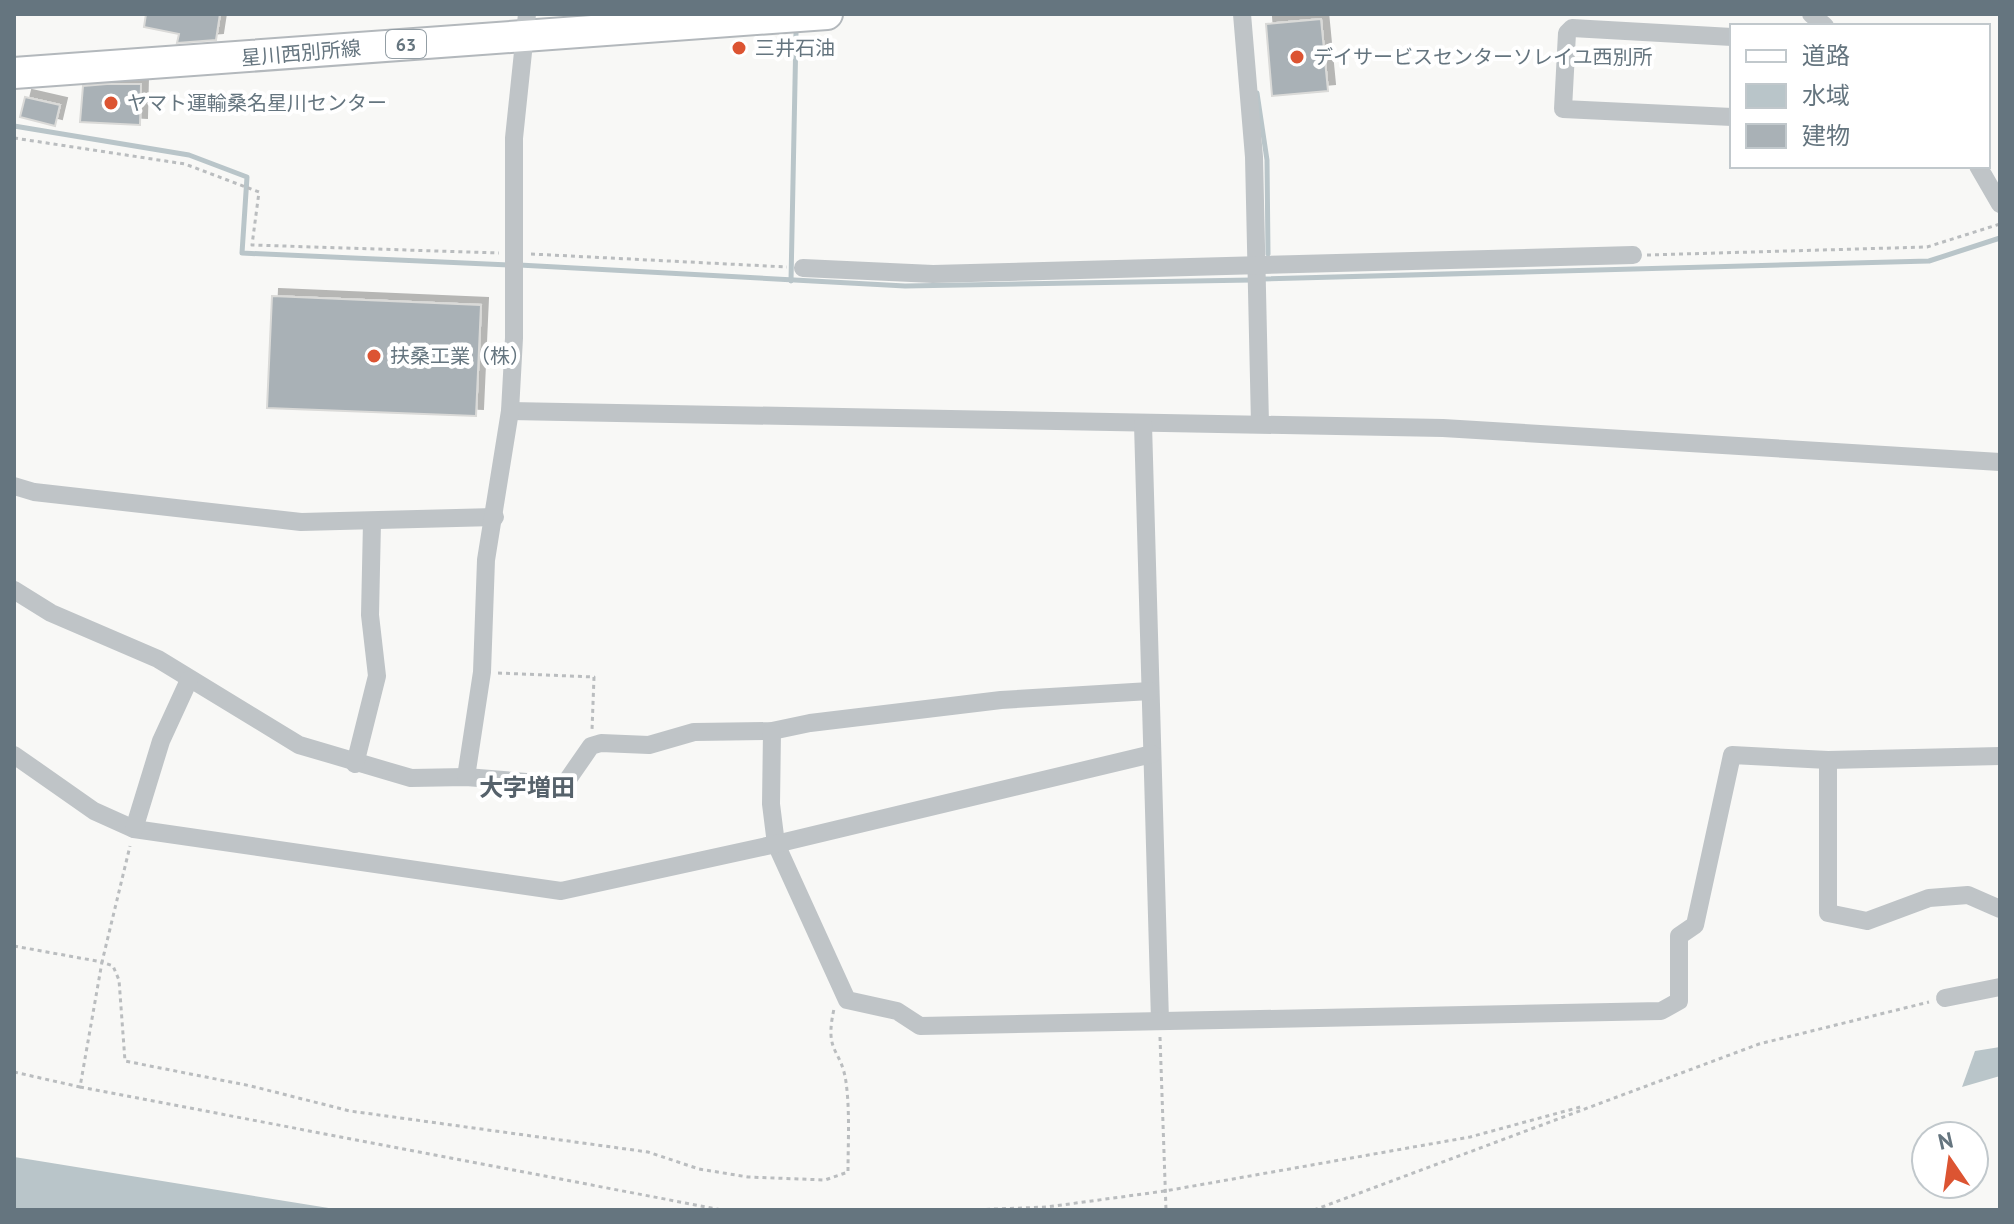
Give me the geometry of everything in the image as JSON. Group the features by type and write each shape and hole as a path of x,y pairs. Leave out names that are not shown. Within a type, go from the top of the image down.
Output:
{"main road":[{"name":"星川西別所線","path":"14,73 526,24 808,15"}],"street":[{"path":"1242,14 1254,157 1260,424"},
{"path":"466,777 482,672 486,560 510,411 514,138 526,24"},
{"path":"1730,37 1572,28 1567,33 1563,109 1730,117"},
{"path":"1979,168 2000,204"},
{"path":"803,268 933,274 1633,255"},
{"path":"510,411 1260,424 1550,433 2000,462"},
{"path":"1143,424 1160,1021"},
{"path":"14,486 58,495 301,522 495,517"},
{"path":"355,764 377,676 370,615 372,522"},
{"path":"14,590 51,613 158,659 299,745 411,778 466,777 564,785 591,746 601,743 649,745 694,732 772,731 810,723 1001,700 1150,691"},
{"path":"134,829 161,741 189,680"},
{"path":"772,731 771,804 776,844 847,1000 897,1011 920,1026 1661,1011 1679,1001 1679,936 1695,925 1732,755 1828,760 2000,756"},
{"path":"14,755 94,811 134,829 561,891 776,844 1152,754"},
{"path":"1828,760 1828,913 1867,921 1929,898 1968,895 2000,909"},
{"path":"1945,998 2000,987"}],"path":[{"path":"14,138 185,164 259,192 252,245 513,262 780,267"},
{"path":"1633,255 1927,247 2000,224"},
{"path":"482,672 594,677 591,746"},
{"path":"80,1087 102,962 134,829"},
{"path":"14,946 113,966 119,980 125,1061 251,1086 350,1111 648,1152 699,1169 748,1177 825,1180 848,1172 847,1086 844,1071 829,1041 841,987"},
{"path":"1314,1210 1759,1044 1945,998"},
{"path":"1160,1021 1166,1210"},
{"path":"14,1072 722,1210"},
{"path":"970,1210 1047,1207 1165,1191 1470,1137 1603,1101"}],"water":[{"path":"2000,1047 2000,1076 1962,1087 1975,1051"},
{"path":"14,1157 33,1160 341,1210 14,1210"}],"building":[{"path":"146,14 220,14 216,40 177,43 179,34 144,27"},
{"name":"デイサービスセンターソレイユ西別所","path":"1321,19 1328,91 1272,96 1266,24"},
{"name":"ヤマト運輸桑名星川センター","path":"141,84 140,125 80,122 83,86"},
{"path":"25,97 60,105 55,126 20,117"},
{"name":"扶桑工業（株）","path":"272,296 481,305 476,416 267,408"}],"waterway":[{"path":"791,281 796,33"},
{"path":"1257,93 1267,160 1268,254"},
{"path":"14,126 189,155 247,177 242,253 509,265"},
{"path":"1262,279 1929,261 2000,238"},
{"path":"519,265 905,286 1252,280"}],"place":[{"name":"三井石油","path":"739,48"},
{"name":"デイサービスセンターソレイユ西別所","path":"1297,57"},
{"name":"ヤマト運輸桑名星川センター","path":"111,103"},
{"name":"扶桑工業（株）","path":"374,356"}],"district":[{"name":"大字増田","path":"527,787"}]}
